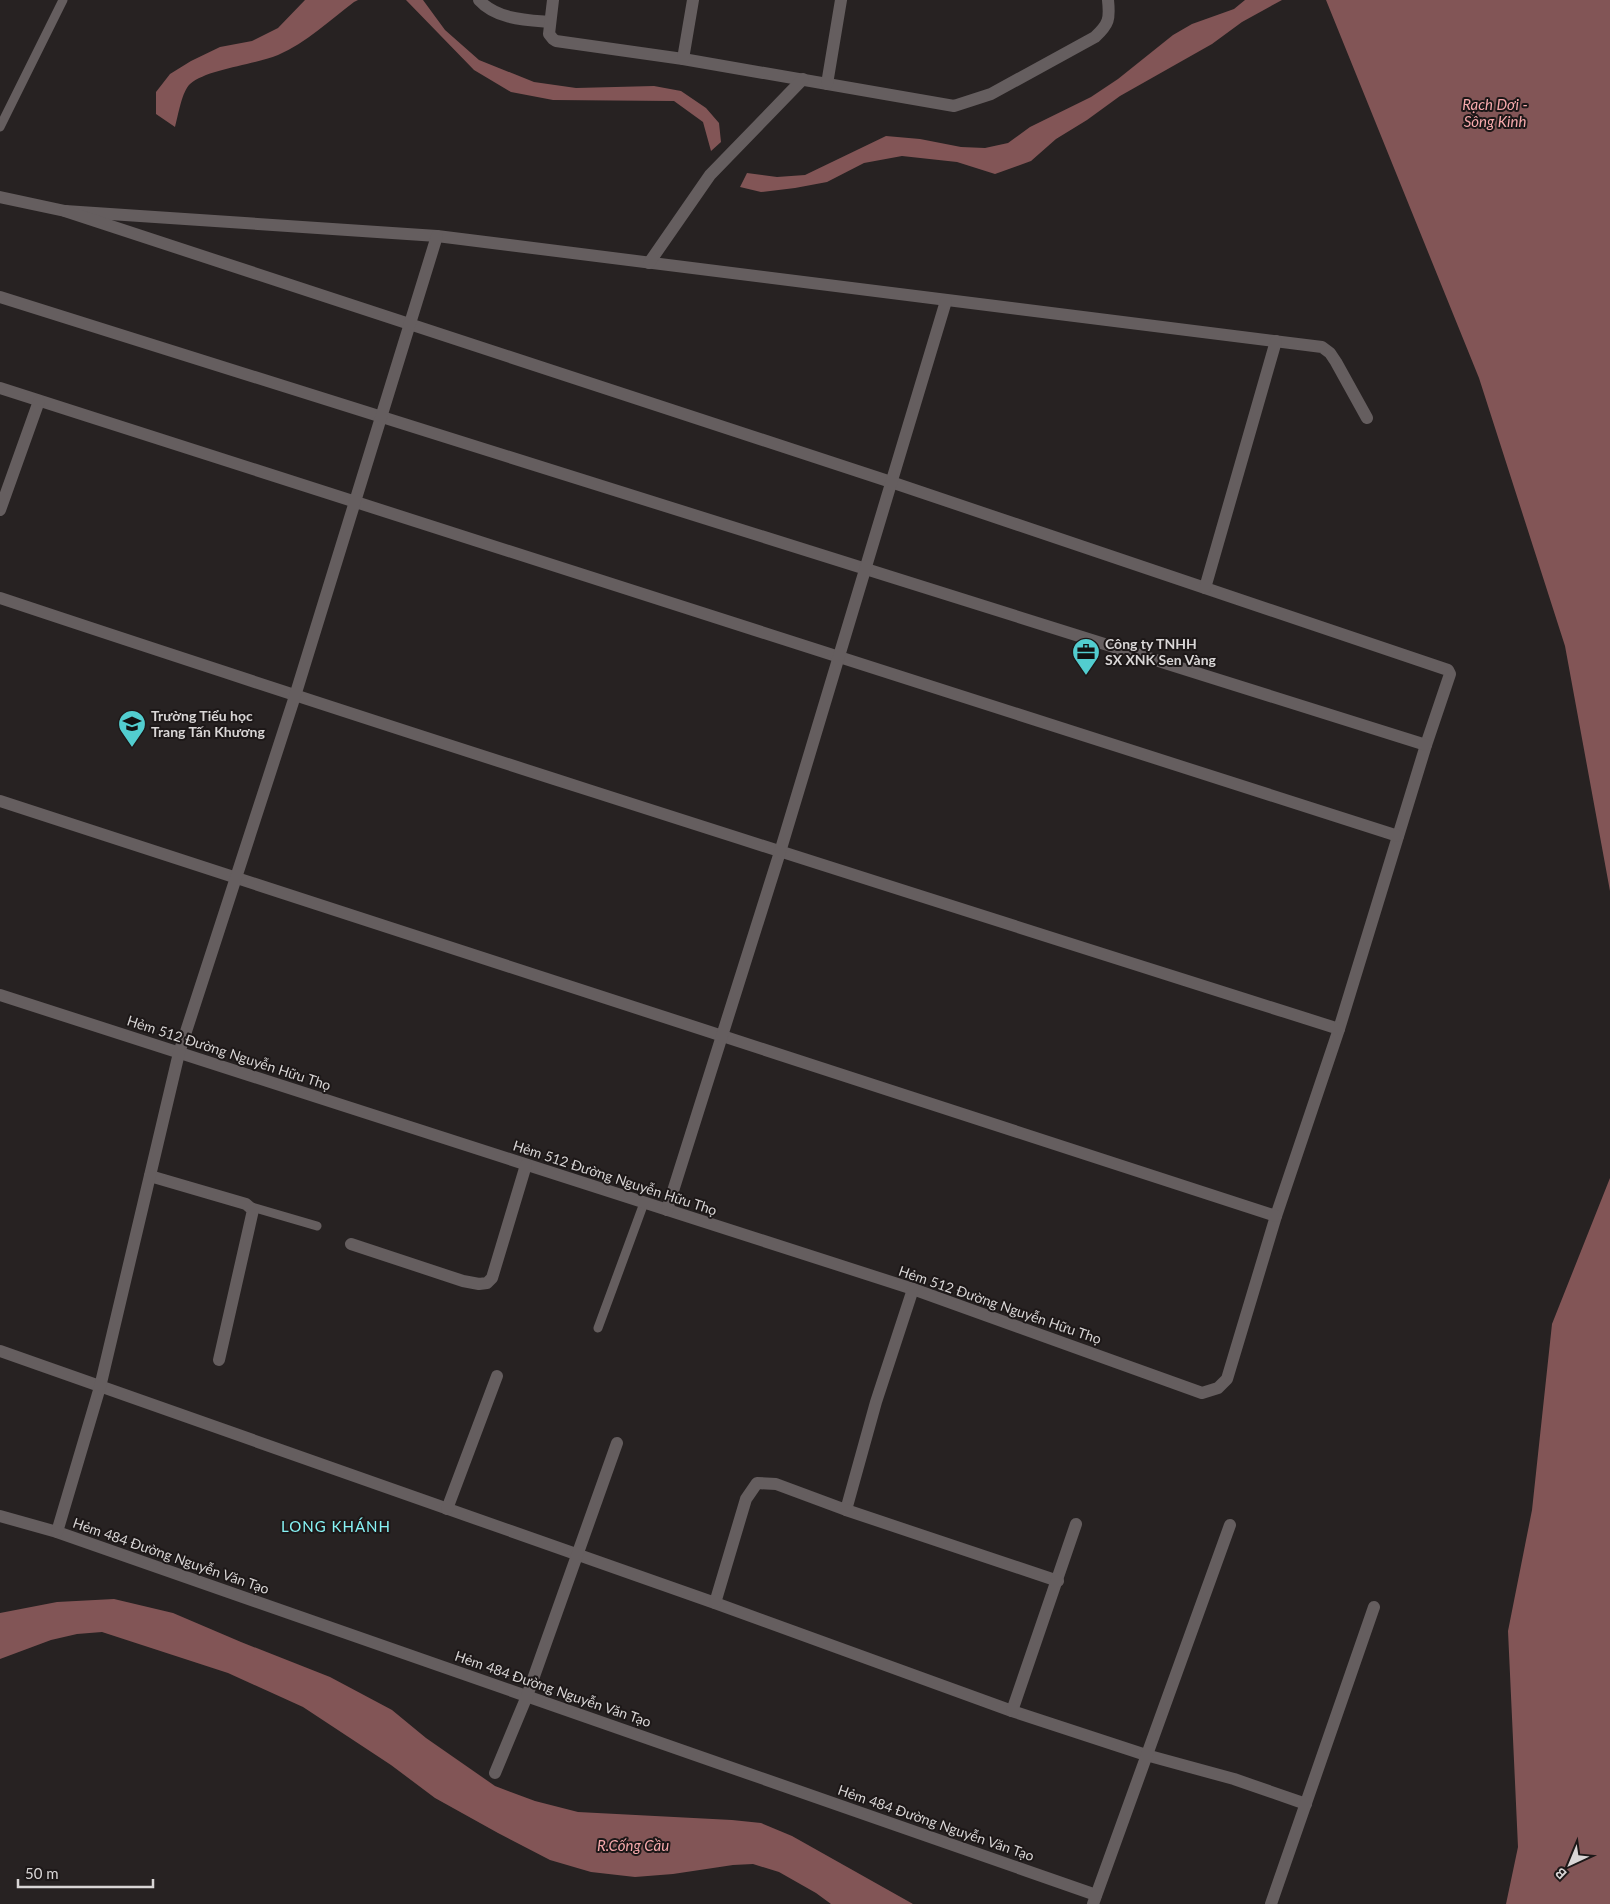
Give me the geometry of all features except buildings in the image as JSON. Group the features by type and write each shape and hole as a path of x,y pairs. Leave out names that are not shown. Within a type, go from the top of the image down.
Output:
{"street":[{"path":"479,0 483,5 499,14 516,19 549,22"},
{"path":"553,0 549,22 550,34 556,41 683,59 954,106 991,94 1096,37 1106,27 1109,16 1108,0"},
{"path":"683,59 693,0"},
{"path":"827,84 841,0"},
{"path":"649,263 710,175 804,79"},
{"path":"0,197 65,211 892,482 1448,670 1450,674 1426,745 1339,1029 1276,1216 0,801"},
{"path":"65,211 438,236 1322,347 1330,353 1367,418"},
{"path":"57,1532 100,1387 179,1053 295,696 438,236"},
{"path":"0,297 1426,745"},
{"path":"667,1210 780,852 946,301"},
{"path":"1205,588 1276,342"},
{"path":"0,388 1398,836"},
{"path":"0,510 39,401"},
{"path":"0,598 295,696 1339,1029"},
{"name":"Hẻm 512 Đường Nguyễn Hữu Thọ","path":"0,995 913,1289 1202,1393 1218,1388 1228,1379 1276,1216"},
{"path":"351,1244 464,1281 479,1284 487,1283 492,1278 526,1165"},
{"path":"150,1176 252,1207 254,1211 242,1253 219,1360"},
{"path":"846,1510 876,1402 913,1289"},
{"path":"0,1351 715,1603 1012,1711 1146,1755 1234,1779 1306,1804"},
{"path":"447,1509 497,1376"},
{"path":"495,1773 528,1696 617,1443"},
{"path":"715,1603 746,1499 757,1483 776,1484 846,1510 1058,1581"},
{"name":"Hẻm 484 Đường Nguyễn Văn Tạo","path":"0,1516 57,1532 528,1696 1094,1900"},
{"path":"1012,1711 1076,1524"},
{"path":"1094,1900 1230,1525"},
{"path":"1271,1904 1374,1607"}],"lane":[{"path":"0,127 63,0"},
{"path":"598,1328 644,1203"},
{"path":"252,1207 317,1226"}],"water":[{"path":"305,0 358,0 308,38 278,55 219,71 190,84 183,98 175,127 156,114 156,92 170,74 220,47 252,41 278,28"},
{"path":"406,0 423,0 445,30 479,60 534,82 576,88 654,86 681,91 706,108 719,123 721,142 711,151 703,122 674,101 553,100 511,92 474,70"},
{"path":"1245,0 1282,0 1242,22 1212,44 1120,96 1087,120 1056,139 1031,161 995,174 957,162 902,156 864,163 827,182 761,192 740,187 747,173 777,177 805,175 886,136 920,139 961,147 985,148 1008,143 1030,127 1091,97 1118,79 1173,35 1192,24 1234,9"},
{"name":"Rạch Dơi - Sông Kinh","path":"1326,0 1610,0 1610,891 1565,646 1479,378"},
{"path":"1610,1178 1610,1904 1506,1904 1518,1847 1508,1631 1532,1510 1552,1324"},
{"name":"R.Cống Cầu","path":"114,1599 173,1613 330,1677 392,1710 426,1738 495,1786 535,1801 578,1812 761,1823 792,1836 913,1904 831,1904 816,1893 779,1872 753,1864 635,1877 591,1872 550,1860 498,1833 435,1798 391,1765 303,1707 228,1673 102,1632 77,1634 51,1640 0,1659 0,1613 57,1602"}],"place":[{"name":"Công ty TNHH SX XNK Sen Vàng","path":"1086,676"},
{"name":"Trường Tiểu học Trang Tấn Khương","path":"132,748"}],"district":[{"name":"LONG KHÁNH","path":"336,1527"}]}
